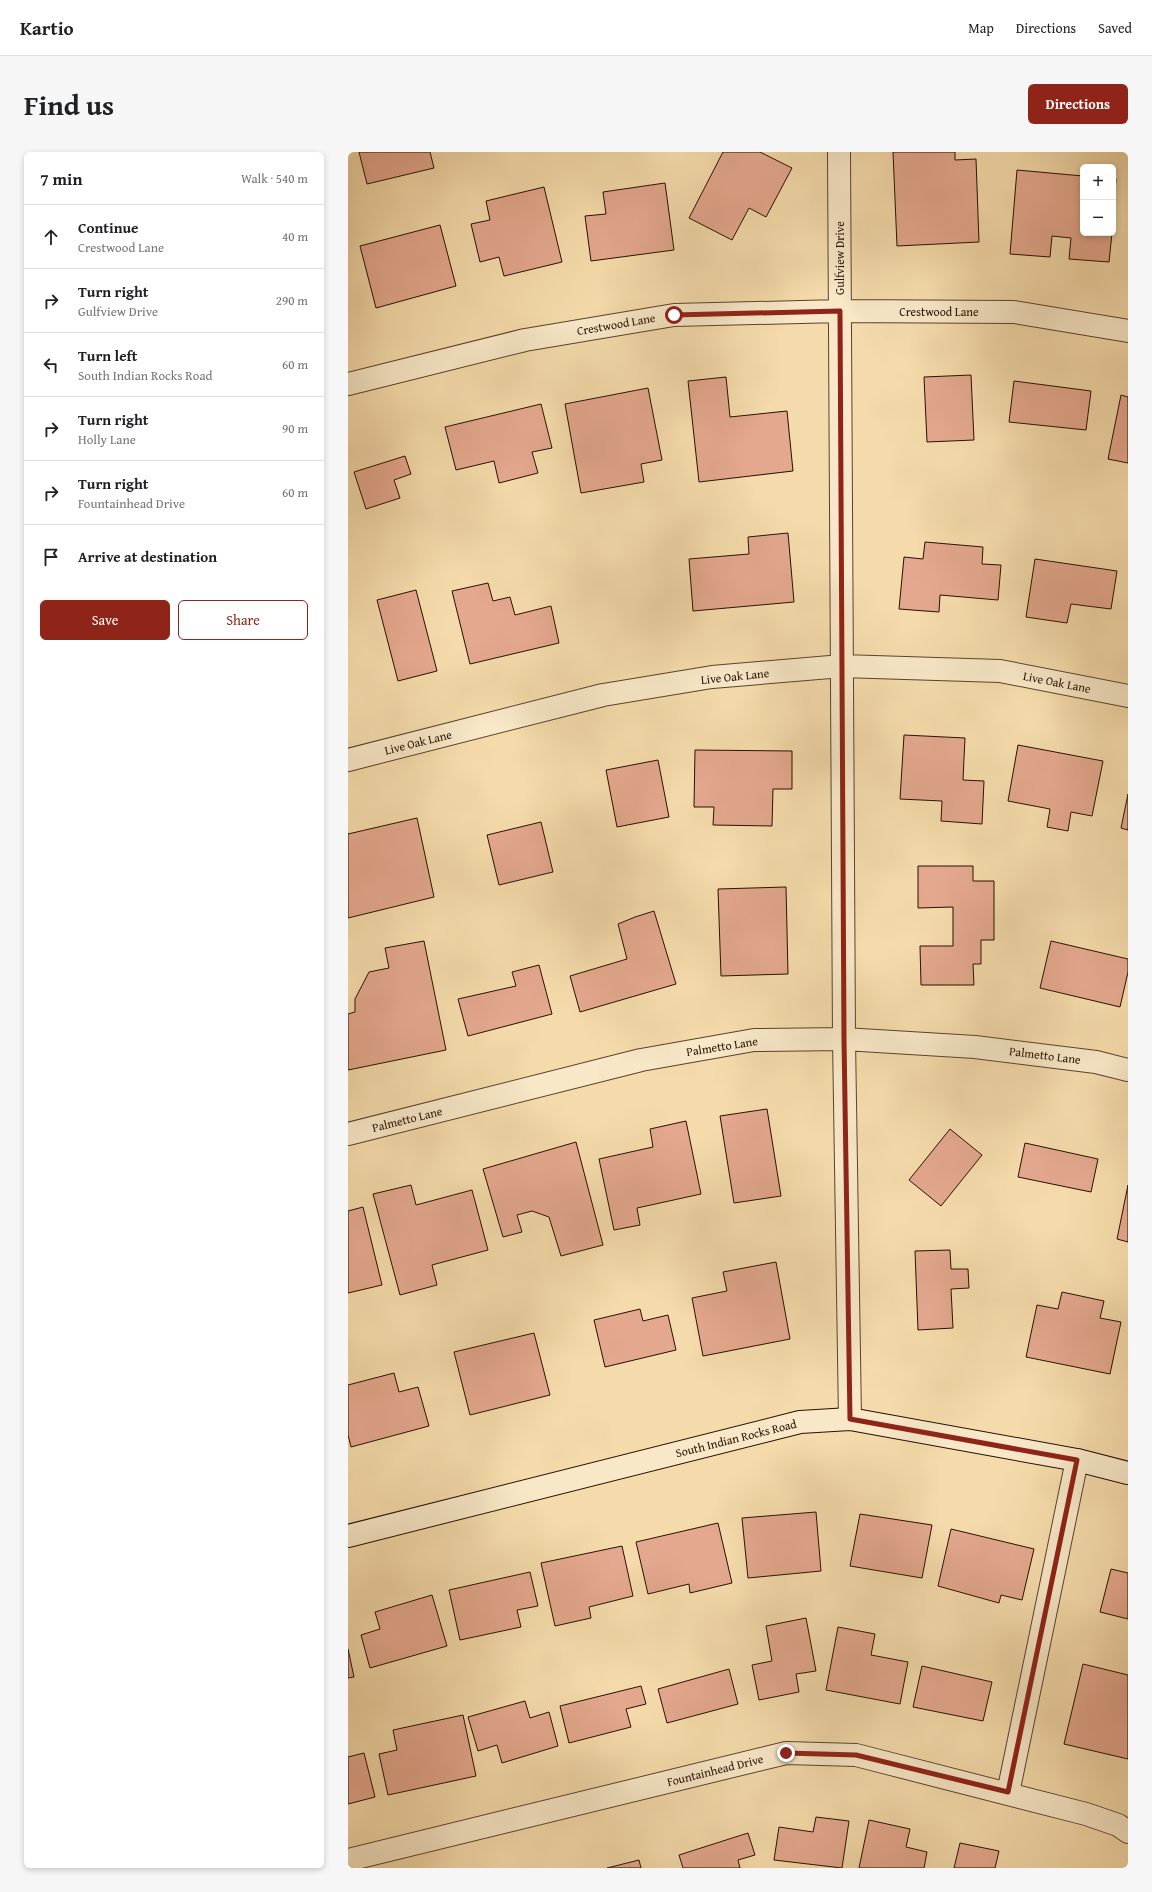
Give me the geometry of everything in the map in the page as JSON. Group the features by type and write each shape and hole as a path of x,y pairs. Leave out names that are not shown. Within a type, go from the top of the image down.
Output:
{"street":[{"name":"Gulfview Drive","path":"839,152 844,1039 850,1419"},
{"name":"Crestwood Lane","path":"348,384 525,340 674,315 840,311 1014,312 1128,331"},
{"name":"Live Oak Lane","path":"348,760 603,695 712,677 842,666 1000,671 1128,696"},
{"name":"Palmetto Lane","path":"348,1134 641,1060 754,1040 844,1039 975,1047 1096,1062 1128,1070"},
{"name":"South Indian Rocks Road","path":"348,1536 800,1422 850,1419 1077,1460 1128,1473"},
{"path":"1008,1792 1077,1460"},
{"name":"Fountainhead Drive","path":"348,1860 786,1753 856,1755 1008,1792 1086,1814 1118,1825 1128,1832"}],"building":[{"path":"359,152 430,152 434,168 367,184"},
{"path":"723,152 760,152 792,168 766,217 749,208 732,240 689,218"},
{"path":"893,152 955,152 955,160 976,159 979,242 897,246"},
{"path":"1017,170 1080,176 1080,236 1112,236 1109,262 1069,259 1071,238 1052,236 1050,257 1010,254"},
{"path":"665,183 674,250 591,261 585,216 606,214 603,192"},
{"path":"544,187 562,262 504,276 499,257 480,262 471,224 490,220 486,201"},
{"path":"440,225 456,286 376,308 360,246"},
{"path":"971,375 974,440 927,442 924,377"},
{"path":"726,377 730,417 787,411 793,471 699,482 688,381"},
{"path":"1014,381 1091,391 1086,430 1009,422"},
{"path":"648,388 662,460 641,464 644,482 581,493 565,404"},
{"path":"1121,395 1128,397 1128,463 1108,459"},
{"path":"541,404 552,448 532,452 538,473 499,483 494,461 456,470 445,427"},
{"path":"405,456 411,474 394,480 400,498 366,509 354,472"},
{"path":"788,533 794,602 693,611 689,559 749,554 748,537"},
{"path":"925,542 983,547 982,564 1001,565 998,600 940,595 939,612 899,609 904,557 923,559"},
{"path":"1035,559 1117,571 1111,609 1071,604 1067,623 1026,617"},
{"path":"488,583 493,601 510,597 515,615 551,606 559,643 470,664 452,591"},
{"path":"416,590 437,671 398,681 377,600"},
{"path":"904,735 965,738 963,780 984,781 982,824 941,821 942,801 900,799"},
{"path":"1018,745 1103,761 1092,816 1071,812 1068,831 1047,827 1050,809 1008,801"},
{"path":"695,750 792,751 792,789 773,789 772,826 713,825 714,807 694,807"},
{"path":"658,760 669,817 617,827 606,770"},
{"path":"1128,794 1128,830 1121,828"},
{"path":"417,818 434,897 348,918 348,834"},
{"path":"541,822 553,872 499,885 487,835"},
{"path":"918,866 973,866 973,881 994,881 994,940 981,940 981,964 973,964 974,985 921,985 920,946 953,946 953,907 918,908"},
{"path":"786,887 788,974 721,976 718,889"},
{"path":"654,911 676,984 580,1012 570,976 627,959 618,924"},
{"path":"424,941 446,1050 348,1070 348,1014 355,1012 355,999 369,972 389,968 385,948"},
{"path":"1051,941 1128,959 1128,972 1120,1007 1040,988"},
{"path":"539,965 552,1014 468,1036 458,999 516,986 512,972"},
{"path":"767,1109 781,1196 734,1203 720,1116"},
{"path":"686,1121 701,1194 637,1208 640,1225 614,1230 599,1159 653,1147 650,1129"},
{"path":"950,1129 982,1155 941,1206 909,1180"},
{"path":"576,1142 603,1245 561,1256 549,1217 532,1211 517,1215 522,1232 503,1237 483,1169"},
{"path":"1025,1143 1098,1159 1091,1192 1018,1177"},
{"path":"411,1185 416,1205 472,1190 488,1250 432,1265 437,1285 400,1295 373,1194"},
{"path":"1128,1185 1128,1242 1117,1239"},
{"path":"363,1207 382,1285 348,1293 348,1211"},
{"path":"950,1250 951,1269 968,1269 969,1288 951,1289 953,1328 918,1330 915,1251"},
{"path":"776,1262 790,1339 703,1356 692,1298 727,1291 723,1272"},
{"path":"1062,1292 1104,1301 1100,1318 1121,1322 1110,1374 1026,1357 1037,1305 1058,1309"},
{"path":"640,1309 643,1321 668,1315 676,1350 605,1367 594,1320"},
{"path":"534,1333 550,1395 470,1415 454,1352"},
{"path":"394,1373 399,1392 418,1387 429,1426 351,1447 348,1435 348,1385"},
{"path":"816,1512 821,1571 748,1578 742,1518"},
{"path":"860,1514 932,1525 922,1578 850,1566"},
{"path":"718,1523 732,1583 690,1593 689,1584 648,1594 636,1542"},
{"path":"951,1529 1034,1549 1022,1600 1001,1595 999,1603 938,1586"},
{"path":"622,1546 633,1596 589,1607 591,1618 555,1626 541,1563"},
{"path":"1111,1569 1128,1573 1128,1619 1100,1612"},
{"path":"530,1572 538,1606 517,1610 521,1627 460,1640 449,1590"},
{"path":"432,1595 447,1646 370,1668 361,1635 380,1629 375,1612"},
{"path":"806,1618 816,1671 796,1674 799,1692 759,1700 752,1665 772,1661 766,1626"},
{"path":"838,1627 875,1634 871,1655 908,1662 900,1704 826,1690"},
{"path":"348,1649 354,1677 348,1678"},
{"path":"1083,1664 1128,1675 1128,1759 1064,1744"},
{"path":"922,1666 992,1682 983,1721 913,1707"},
{"path":"729,1669 738,1704 667,1723 658,1689"},
{"path":"641,1686 646,1704 626,1709 631,1727 569,1743 560,1706"},
{"path":"525,1701 530,1718 549,1712 558,1746 502,1763 497,1745 478,1751 468,1717"},
{"path":"463,1715 476,1776 388,1795 379,1754 397,1750 393,1730"},
{"path":"364,1753 375,1797 348,1804 348,1757"},
{"path":"816,1817 849,1821 842,1868 774,1860 779,1827 813,1832"},
{"path":"869,1820 910,1829 906,1847 927,1852 924,1868 859,1868"},
{"path":"748,1833 755,1855 738,1860 740,1868 683,1868 679,1855"},
{"path":"960,1843 999,1851 995,1868 954,1868"},
{"path":"639,1860 641,1868 607,1868"}],"route":[{"path":"674,315 840,311 844,1039 850,1419 1077,1460 1008,1792 856,1755 786,1753"}]}
